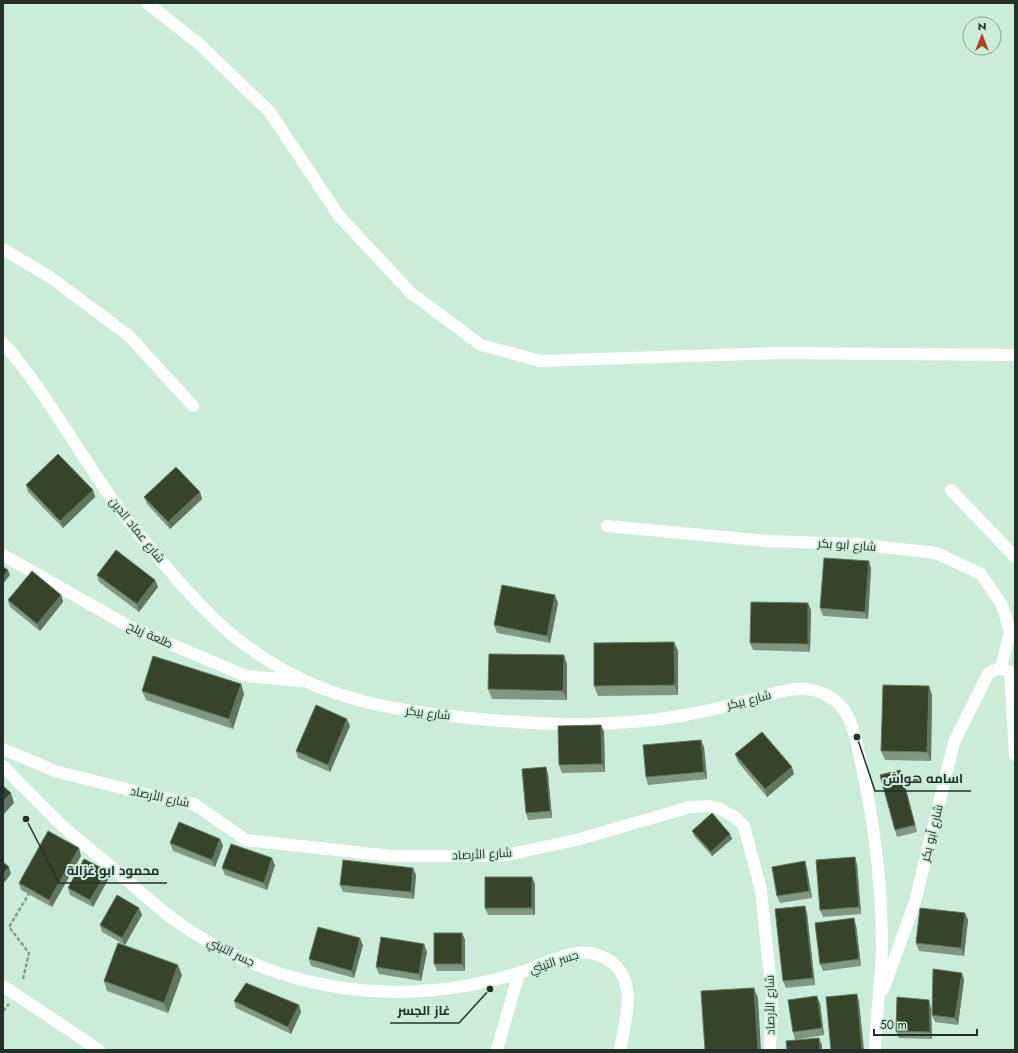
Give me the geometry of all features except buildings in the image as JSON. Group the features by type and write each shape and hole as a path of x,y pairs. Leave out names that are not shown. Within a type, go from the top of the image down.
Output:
{"street":[{"path":"147,3 198,43 269,111 339,216 411,293 481,345 540,361 780,353 1015,355"},
{"path":"3,249 50,278 129,336 193,406"},
{"name":"شارع عماد الدين","path":"3,343 42,393 128,522 198,603 222,628 247,648 272,664 308,682"},
{"path":"951,490 1015,557"},
{"name":"شارع ابو بكر","path":"607,526 766,541 856,544 936,553 980,574 1002,605 1013,630"},
{"name":"طلعة زبلح","path":"3,555 130,627 246,676 308,682"},
{"path":"1015,613 1013,630 1001,668 1010,672 1015,755"},
{"name":"شارع أبو بكر","path":"878,1004 915,902 954,742 988,674 1001,668"},
{"name":"شارع بيكر","path":"308,682 360,701 410,711 510,722 569,725 621,723 678,716 794,689 808,689 826,694 841,706 851,722 870,806 877,856 882,949 875,1050"},
{"name":"شارع الأرصاد","path":"3,749 55,772 149,795 194,804 246,840 391,856 502,856 576,840 690,807 699,806 718,808 735,817 744,826 761,890 772,997 770,1050"},
{"name":"جسر التيتي","path":"3,766 65,828 148,900 206,940 257,965 318,983 381,991 432,991 457,988 520,973 576,953 593,953 609,961 621,973 628,989 628,1007 620,1050"},
{"path":"497,1050 520,973"},
{"path":"3,986 99,1050"}],"path":[{"path":"23,978 29,953 9,927 31,891"}],"place":[{"name":"اسامه هواش","path":"857,737"},
{"name":"محمود ابو غزالة","path":"26,819"},
{"name":"غاز الجسر","path":"490,989"}]}
